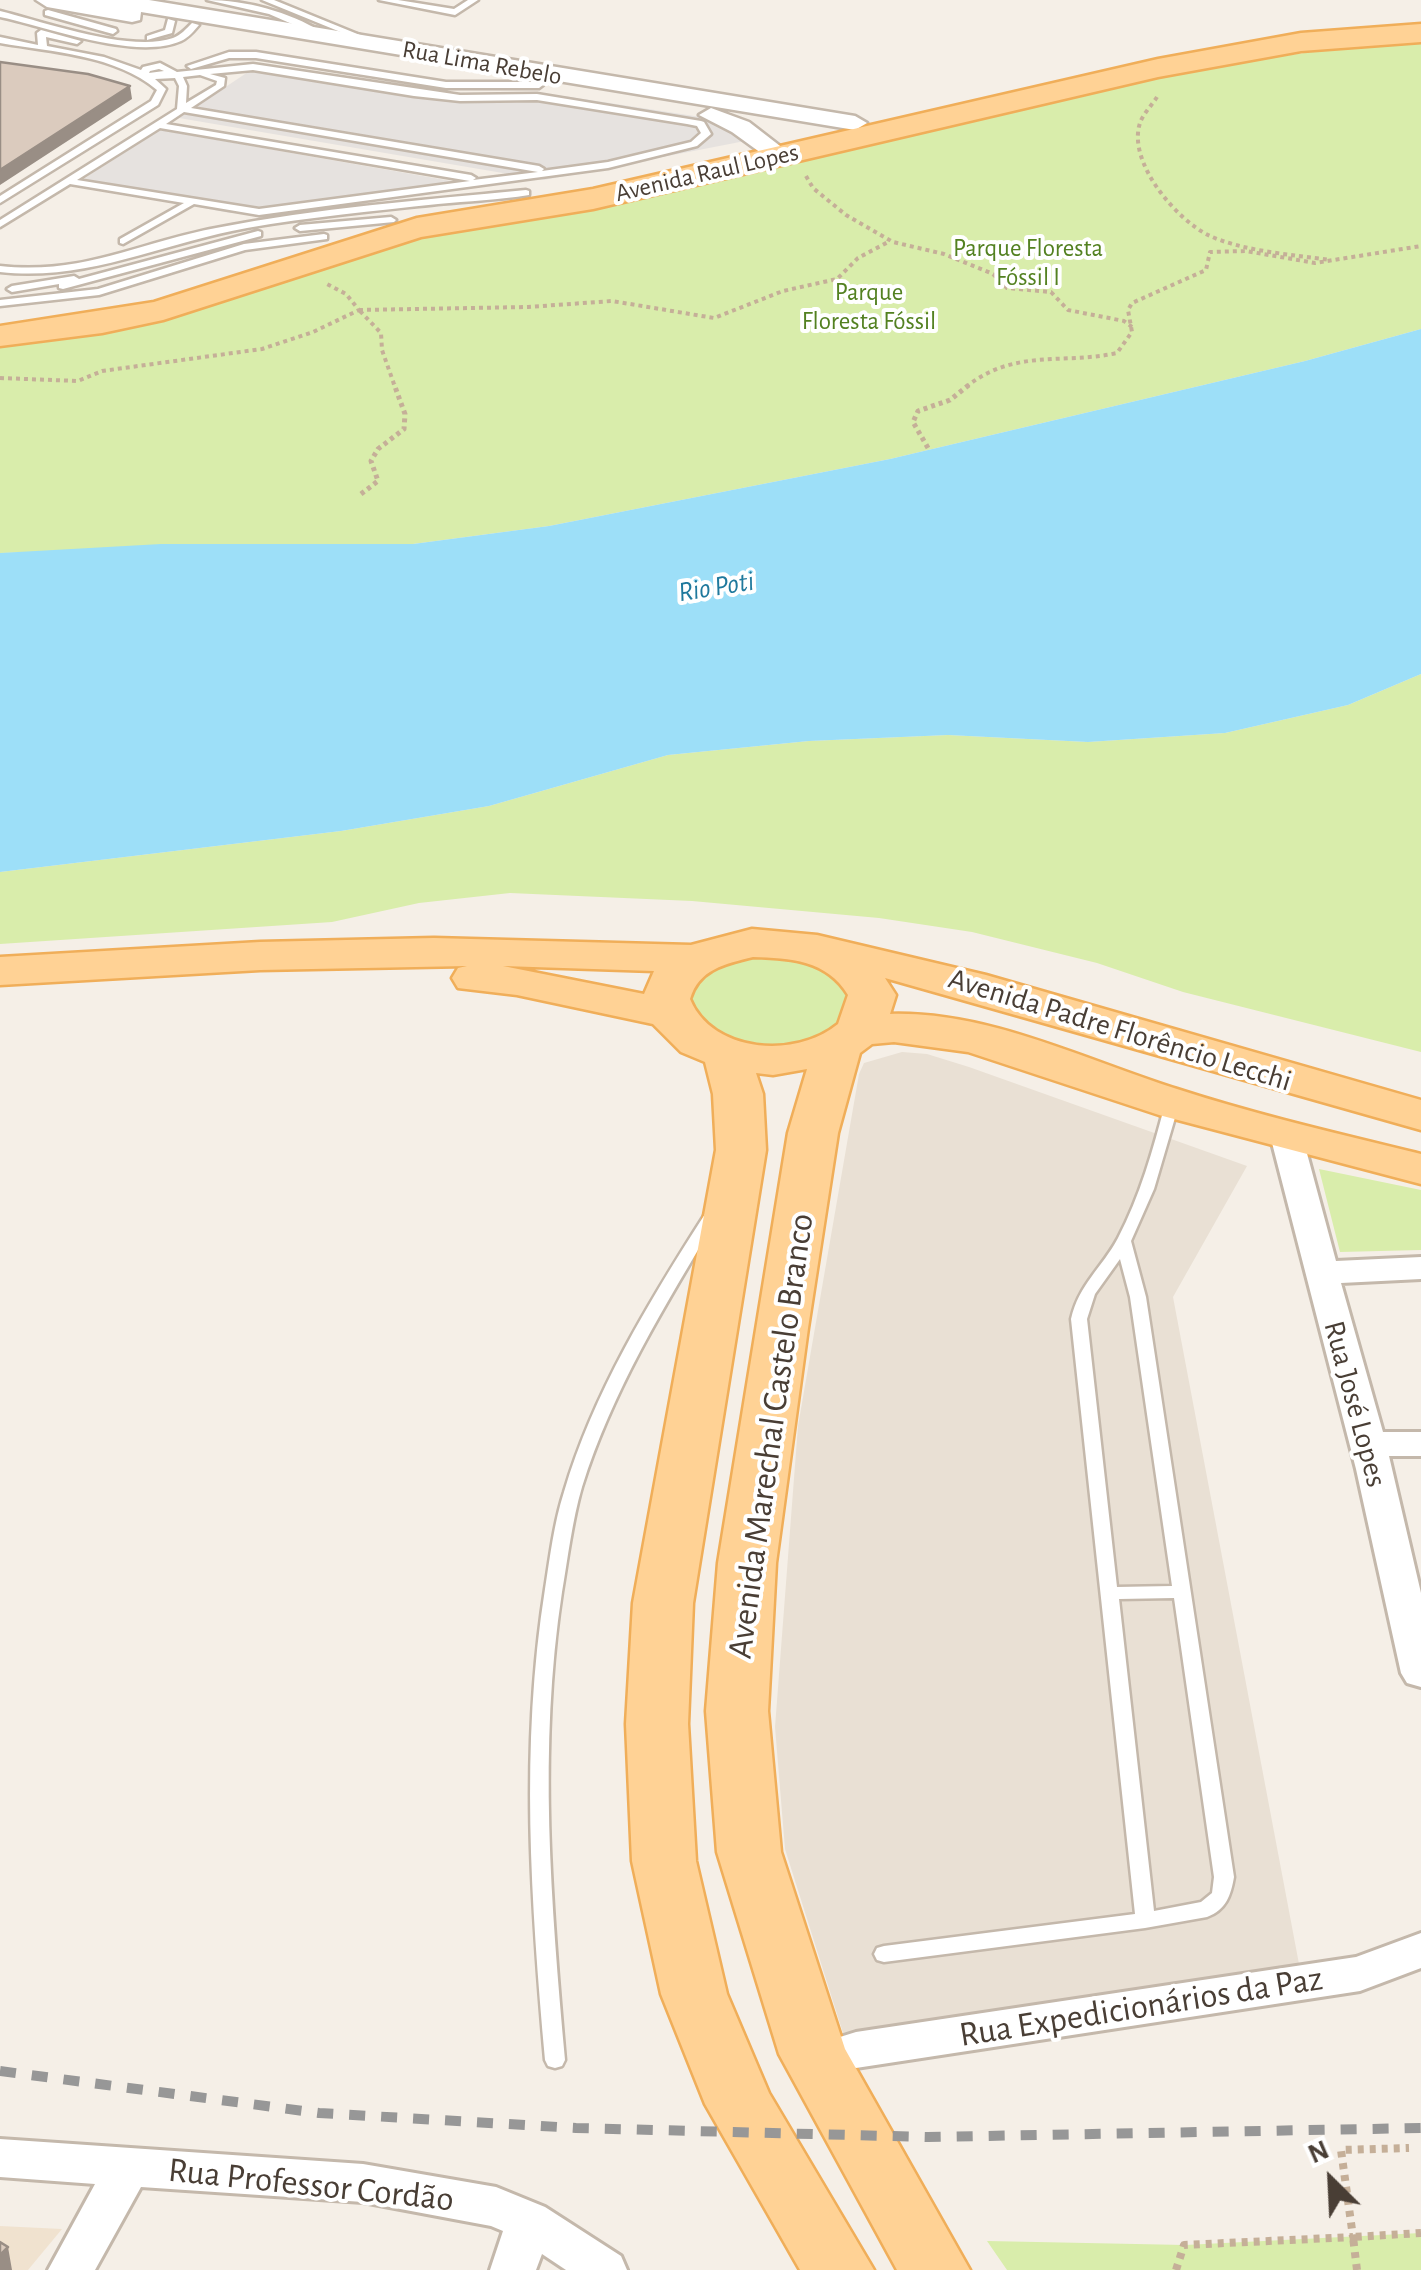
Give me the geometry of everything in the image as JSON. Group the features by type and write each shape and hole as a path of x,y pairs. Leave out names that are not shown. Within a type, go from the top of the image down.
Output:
{"main road":[{"name":"Avenida Raul Lopes","path":"12,311 62,314 132,300 335,234 391,220 526,193 780,155 855,123 1324,10"},
{"name":"Avenida Raul Lopes","path":"0,336 102,323 163,310 418,228 593,199 1209,57 1346,37 1421,33"},
{"path":"752,942 817,949 844,960 863,976 872,995 848,1038 804,1056 766,1060 727,1054 700,1044 679,1030 668,1013 666,994 675,975 694,960 720,948 752,942"},
{"name":"Avenida Padre Florêncio Lecchi","path":"817,949 978,986 1206,1058 1421,1115"},
{"path":"0,998 118,977 406,950 570,950 694,960"},
{"path":"0,970 118,977 480,978 518,981 668,1013"},
{"name":"Avenida Padre Florêncio Lecchi","path":"848,1038 884,1026 926,1027 1172,1104 1421,1169"},
{"name":"Avenida Marechal Castelo Branco","path":"848,1038 813,1134 747,1564 736,1711 749,1852 812,2054 934,2270"},
{"path":"727,1054 738,1094 741,1150 662,1603 657,1724 664,1862 694,1994 740,2104 838,2270"}],"street":[{"name":"Rua Lima Rebelo","path":"108,0 382,46 500,72 538,85 731,120 780,155"},
{"name":"Rua Lima Rebelo","path":"60,1 500,72 855,123"},
{"name":"Rua José Lopes","path":"1286,1135 1410,1598 1421,1673"},
{"path":"1320,1273 1421,1268"},
{"path":"1368,1444 1421,1444"},
{"name":"Rua Expedicionários da Paz","path":"856,2050 1360,1974 1421,1950"},
{"name":"Rua Professor Cordão","path":"0,2158 363,2183 496,2207 529,2221 604,2270"},
{"path":"71,2270 129,2166"},
{"path":"512,2270 529,2221"}],"lane":[{"path":"211,0 271,12 326,36"},
{"path":"242,0 274,8 354,41"},
{"path":"266,0 382,46"},
{"path":"383,0 455,12 474,0"},
{"path":"0,9 76,19 140,38 164,35 184,23 188,34 169,42 126,45 0,9"},
{"path":"43,48 41,33 151,58 173,72 184,86 182,108"},
{"path":"0,40 101,59 147,76 162,89 155,102 0,200"},
{"path":"173,72 214,54 244,50 447,81 495,83 500,72"},
{"path":"173,72 229,55 256,55 446,85 538,85"},
{"path":"147,76 254,60 431,88 565,90"},
{"path":"71,182 189,204 258,212 608,165 678,148 702,139 706,129 687,120 572,100 414,93 253,67 173,72"},
{"path":"0,224 220,86 222,80 173,72"},
{"path":"182,108 553,172"},
{"path":"159,124 489,182"},
{"path":"0,268 35,272 81,269 230,228 526,193"},
{"path":"122,241 189,204"},
{"path":"6,290 102,272 240,232 455,208"},
{"path":"6,290 98,280 243,236 391,220"},
{"path":"0,277 102,272"},
{"path":"0,302 12,311"},
{"path":"1145,1920 1079,1320 1083,1296 1124,1242 1152,1178 1172,1104"},
{"path":"555,2060 540,1884 535,1764 544,1638 567,1514 575,1480 640,1334 736,1172"},
{"path":"884,1954 1145,1920 1207,1909 1221,1896 1224,1877 1138,1297 1124,1242"},
{"path":"1108,1593 1181,1592"}],"path":[{"path":"1162,92 1150,103 1140,122 1138,140 1141,159 1164,200 1208,235 1284,254 1342,259"},
{"path":"780,155 813,189 861,226 890,241 944,254 993,274 1007,288 1051,292 1072,312 1132,327"},
{"path":"0,378 78,381 102,371 262,349 313,332 360,310 528,307 612,300 714,318 783,291 837,278 858,258 890,241"},
{"path":"928,448 913,422 918,411 950,400 976,379 1008,364 1031,358 1094,358 1118,353 1132,327 1128,310 1132,303 1206,270 1210,252 1254,250 1318,264 1421,246"},
{"path":"316,280 346,294 381,333 382,350 405,414 404,430 378,450 371,462 378,481 361,494"},
{"path":"1357,2270 1341,2150 1409,2148"},
{"path":"1176,2270 1184,2245 1421,2234"}],"shaded area":[{"path":"260,64 435,92 564,96 707,118 729,125 745,141 544,180 179,118"},
{"path":"160,130 457,182 230,213 75,184"},
{"path":"902,1052 927,1054 969,1067 1247,1166 1173,1297 1299,1964 843,2033 785,1849 775,1727 798,1426 859,1074 864,1063"},
{"path":"0,2226 62,2229 28,2270 0,2270"}],"green space":[{"name":"Parque Floresta Fóssil I","path":"1421,42 1421,329 1305,361 890,459 549,526 413,544 0,553 0,346 88,334 175,316 232,299 355,252 418,234 571,214 1146,80 1283,56"},
{"path":"1421,674 1421,1052 1183,992 1097,963 972,932 879,918 692,901 510,893 419,903 332,922 0,944 0,872 341,831 489,806 668,755 809,741 948,735 1088,742 1225,733 1348,705"},
{"path":"777,953 824,965 850,990 845,1018 832,1033 801,1045 747,1045 712,1034 687,1009 693,980 728,959"},
{"path":"1319,1169 1421,1190 1421,1250 1340,1252"},
{"path":"1421,2233 1421,2270 1007,2270 987,2241 1185,2245"}],"water":[{"name":"Rio Poti","path":"1421,329 1421,674 1348,705 1225,733 1088,742 948,735 809,741 668,755 489,806 341,831 0,872 0,553 161,544 413,544 549,526 890,459 1305,361"}],"building":[{"path":"0,62 88,74 130,86 0,170"}],"railway":[{"path":"0,2071 319,2113 576,2128 928,2137 1421,2128"}],"park label":[{"name":"Parque Floresta Fóssil","path":"869,306"}]}
